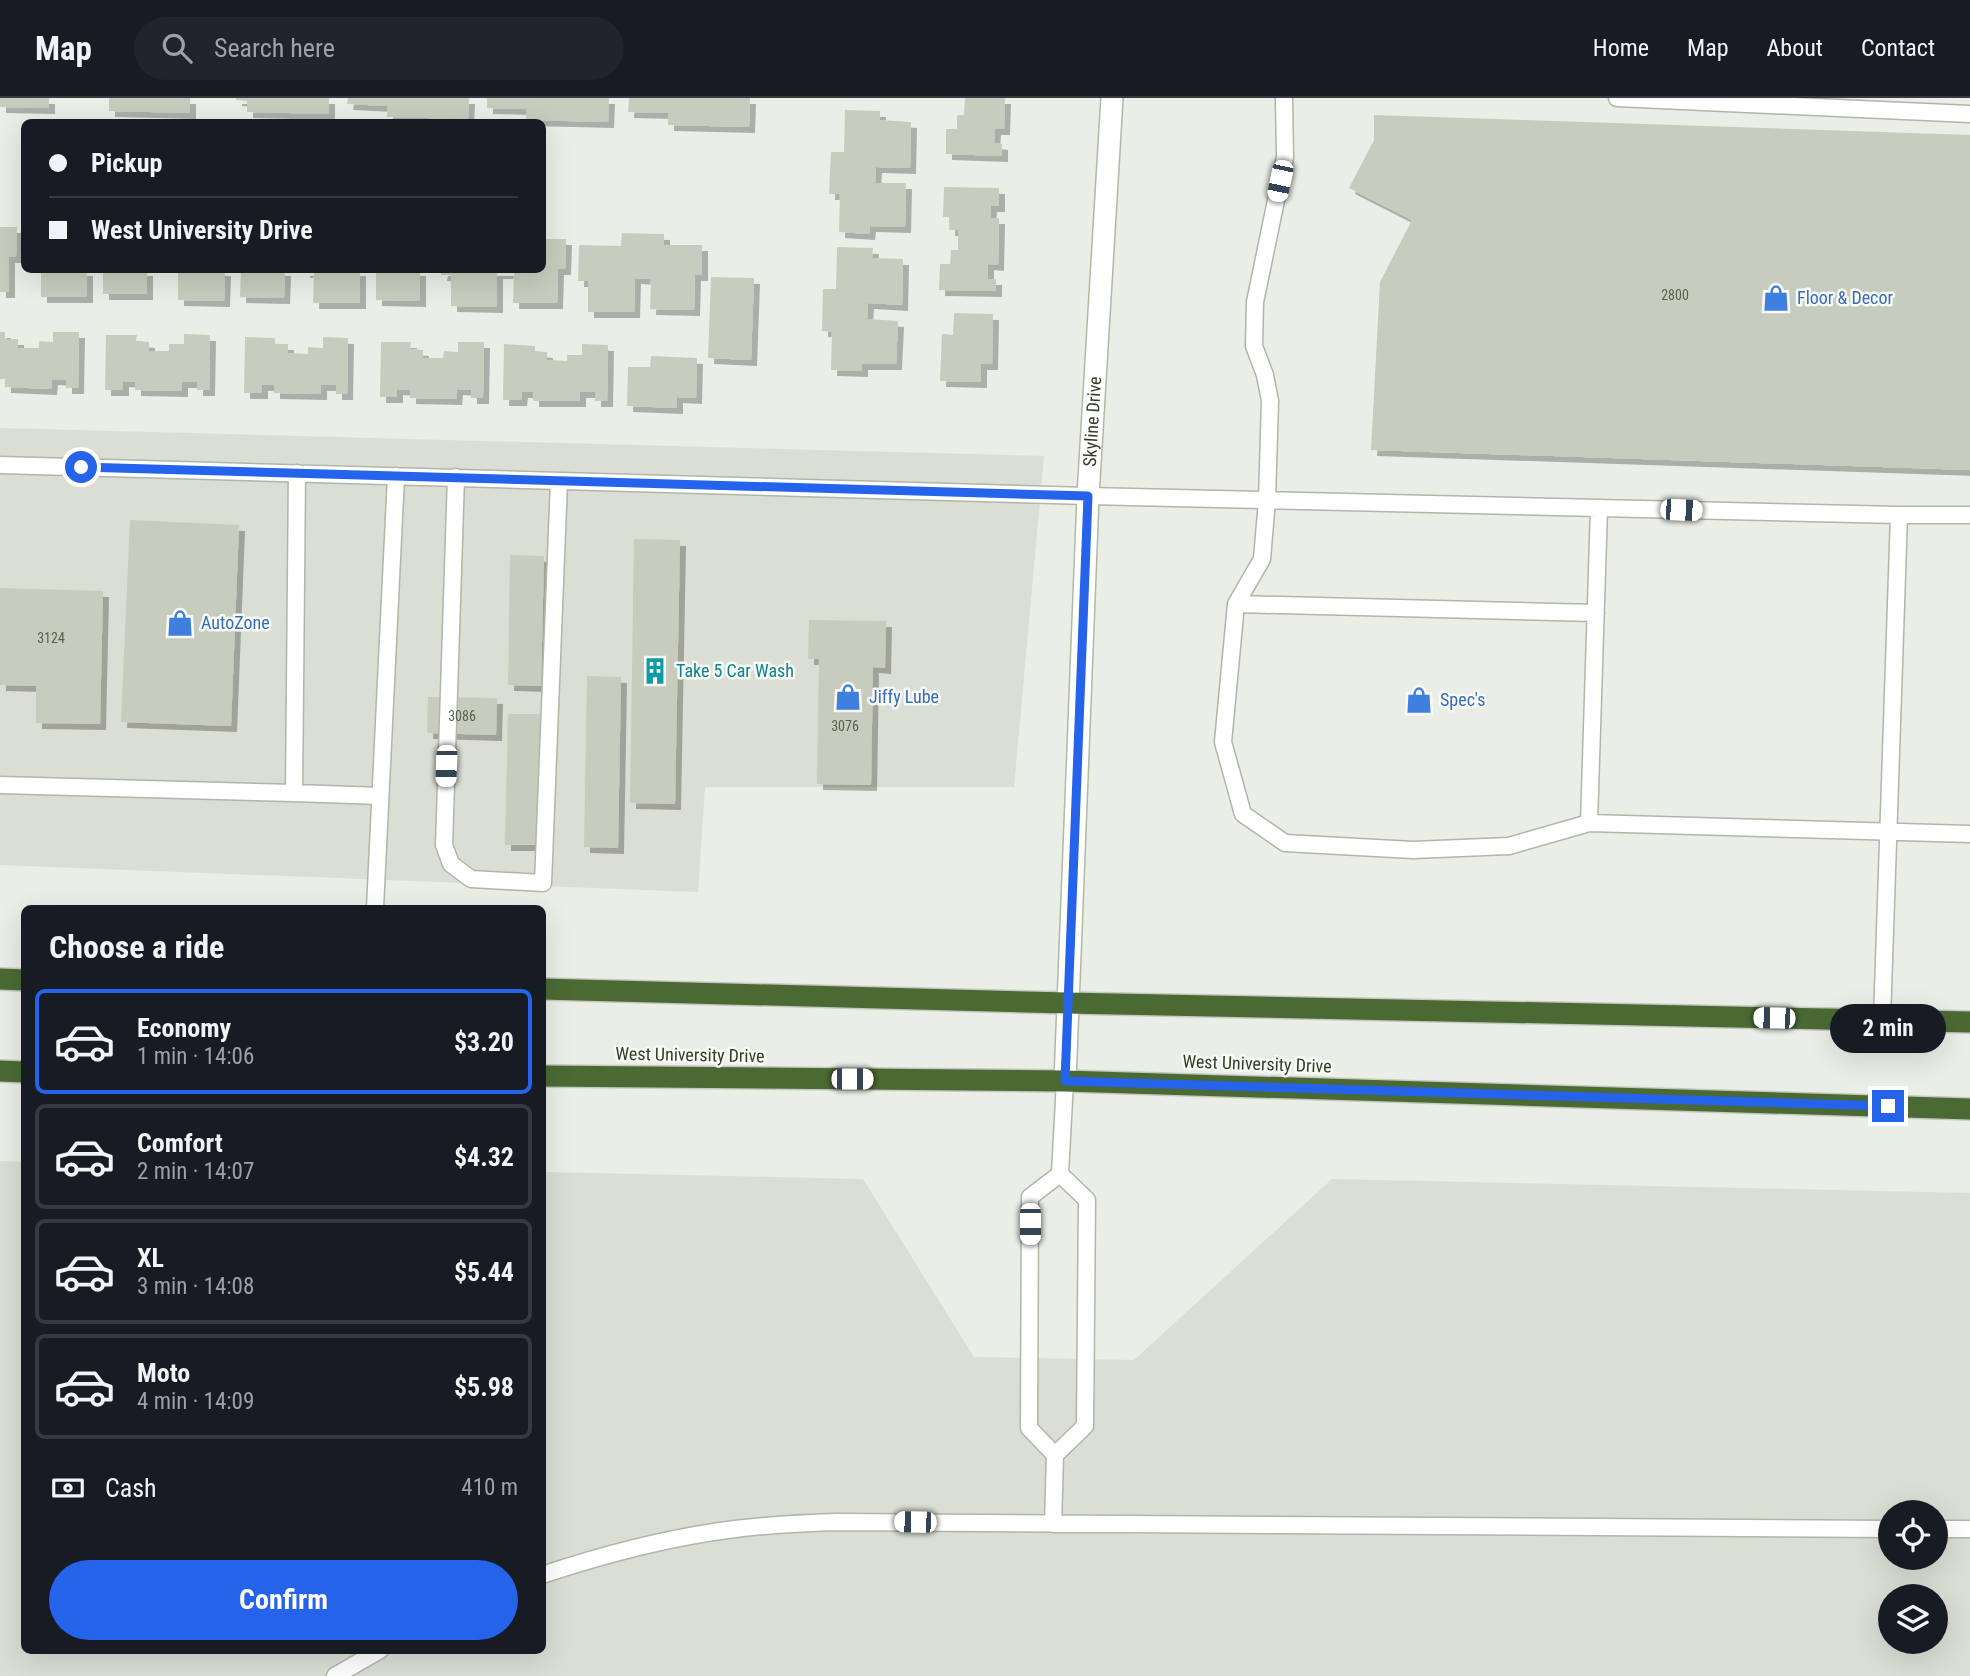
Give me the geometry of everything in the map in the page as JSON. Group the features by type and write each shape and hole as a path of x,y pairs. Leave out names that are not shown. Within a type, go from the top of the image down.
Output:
{"highway":[{"path":"0,979 21,980"},
{"path":"546,989 1970,1022"},
{"path":"0,1071 21,1072"},
{"name":"West University Drive","path":"546,1076 1065,1081 1970,1109"}],"street":[{"name":"Skyline Drive","path":"1065,1081 1088,496 1112,98"}],"lane":[{"path":"1284,98 1285,157 1255,302 1254,346 1265,375 1270,401 1262,559 1236,604 1223,742 1243,814 1285,844 1413,850 1509,846 1589,823 1970,834"},
{"path":"1617,98 1970,114"},
{"path":"0,465 1088,496 1970,516"},
{"path":"294,793 297,473"},
{"path":"374,905 396,476"},
{"path":"456,477 444,845 451,864 471,879 543,883 559,481"},
{"path":"1589,823 1599,508"},
{"path":"1882,1020 1899,515"},
{"path":"1236,604 1596,613"},
{"path":"0,785 380,796"},
{"path":"1053,1524 1055,1455 1085,1426 1087,1200 1060,1174 1065,1081"},
{"path":"1055,1455 1029,1428 1030,1197 1060,1174"},
{"path":"546,1574 636,1548 733,1529 836,1522 1878,1529"},
{"path":"1948,1529 1970,1529"},
{"path":"335,1676 373,1654"}],"shaded area":[{"path":"0,428 1044,456 1014,787 705,787 698,892 0,865"},
{"path":"0,1161 21,1162 21,1654 546,1654 546,1172 863,1179 974,1357 1134,1360 1332,1179 1970,1193 1970,1676 0,1676"}],"building":[{"path":"0,98 49,98 49,108 0,107"},
{"path":"109,98 190,98 190,113 109,111"},
{"path":"236,98 329,98 329,114 247,112 247,101"},
{"path":"348,98 469,98 468,119 387,117 387,106 347,104"},
{"path":"487,98 609,98 608,122 526,119 527,109 487,108"},
{"path":"629,98 750,98 749,127 668,125 668,113 628,112"},
{"path":"965,98 1005,98 1004,129 995,129 994,143 1002,144 1002,156 946,154 946,129 957,129 957,115 964,115"},
{"path":"845,110 880,111 880,120 911,122 910,168 876,167 875,183 906,183 905,227 870,226 869,234 839,232 840,194 829,194 831,152 844,152"},
{"path":"1374,115 1970,135 1970,470 1371,450 1380,282 1412,220 1349,188 1374,140"},
{"path":"944,187 999,188 999,206 991,206 990,218 999,218 998,265 988,264 988,279 996,279 996,291 939,290 940,264 950,264 951,250 958,250 958,230 949,230 950,217 943,217"},
{"path":"0,227 17,227 16,257 9,257 9,292 0,292"},
{"path":"622,233 664,234 664,245 702,245 702,275 695,275 694,310 650,309 651,279 635,278 634,312 588,312 588,281 578,281 579,245 621,246"},
{"path":"546,239 566,239 565,269 558,269 557,303 513,303 514,273 546,273"},
{"path":"837,247 873,248 872,258 903,259 902,305 868,303 867,319 898,321 896,364 862,364 862,371 831,370 832,332 822,331 823,289 836,289"},
{"path":"41,273 87,273 87,297 41,297"},
{"path":"103,273 147,273 147,294 103,294"},
{"path":"178,273 225,273 224,301 178,300"},
{"path":"241,273 285,273 284,298 240,297"},
{"path":"314,273 360,273 360,303 313,303"},
{"path":"376,273 420,273 420,301 376,300"},
{"path":"497,273 497,307 451,306 451,275 441,275"},
{"path":"711,277 754,278 751,360 708,358"},
{"path":"954,313 993,314 992,364 981,364 981,382 940,381 942,334 953,335"},
{"path":"0,332 5,332 5,339 18,339 18,348 39,348 39,341 53,342 53,332 79,332 78,388 66,388 66,380 52,379 51,389 5,387 5,379 0,379"},
{"path":"184,334 210,335 209,390 197,390 197,382 182,382 182,391 135,390 135,382 123,381 123,390 105,390 106,335 137,335 136,341 149,342 149,351 169,351 169,344 184,344"},
{"path":"245,337 275,338 275,344 288,344 288,353 308,354 308,347 323,348 323,337 348,338 347,394 336,394 336,385 321,385 321,394 274,393 274,385 262,385 262,393 244,393"},
{"path":"381,342 411,342 410,349 423,350 423,358 443,358 444,351 458,352 458,342 484,342 483,398 471,398 471,390 457,389 456,399 410,398 410,390 397,389 397,397 380,397"},
{"path":"504,344 535,346 535,351 547,352 547,360 567,361 567,355 582,355 582,344 608,345 607,401 595,401 595,392 580,392 580,401 533,401 533,392 522,392 521,400 503,400"},
{"path":"651,356 697,358 696,398 677,397 677,408 627,406 628,367 650,367"},
{"name":"AutoZone","path":"130,520 239,525 231,726 121,722"},
{"name":"Take 5 Car Wash","path":"634,539 680,540 675,804 630,803"},
{"path":"510,555 544,556 541,686 508,685"},
{"path":"0,588 103,591 100,724 36,723 36,686 0,685"},
{"path":"809,620 886,621 885,668 873,667 871,785 817,784 819,659 808,659"},
{"path":"587,676 621,677 618,848 584,847"},
{"path":"428,697 497,698 496,735 427,733"},
{"path":"508,714 540,714 538,845 505,845"}],"place":[{"name":"Floor & Decor","path":"1776,298"},
{"name":"AutoZone","path":"180,623"},
{"name":"Take 5 Car Wash","path":"655,671"},
{"name":"Jiffy Lube","path":"848,697"},
{"name":"Spec's","path":"1419,700"}],"route":[{"path":"81,467 1088,496 1065,1081 1888,1106"}]}
